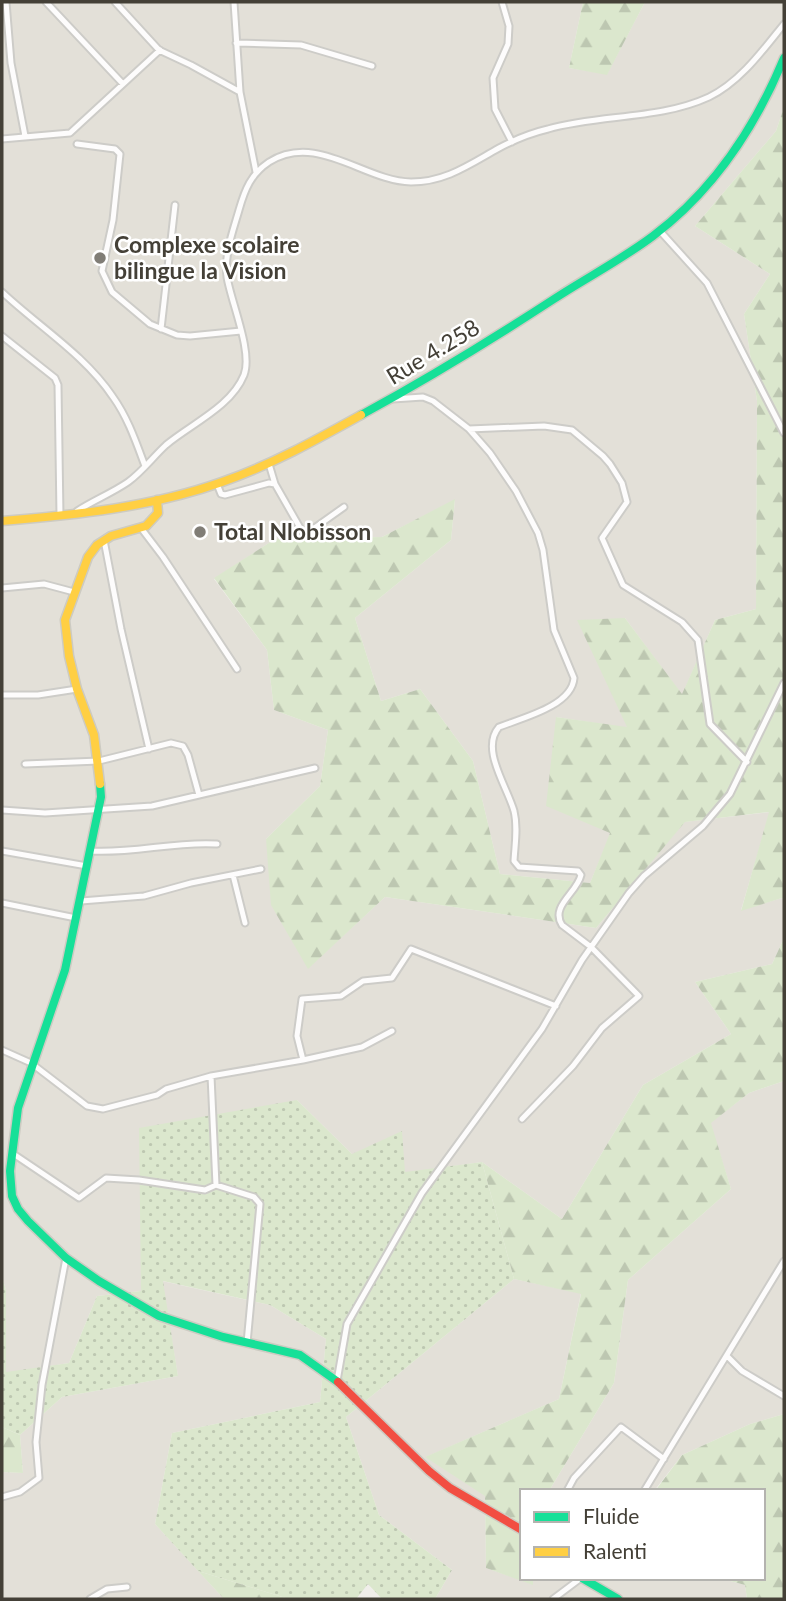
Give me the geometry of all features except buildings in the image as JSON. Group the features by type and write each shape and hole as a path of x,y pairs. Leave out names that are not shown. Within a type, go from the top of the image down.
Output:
{"main road":[{"name":"Rue 4.258","path":"2,520 72,515 157,500 217,484 269,464 390,400 502,334 634,250 660,231 701,192 746,135 767,98 784,58"},
{"path":"157,500 159,509 155,518 141,528 104,540 89,557 74,592 65,629 77,689 91,724 99,761 101,797 65,970 18,1108 12,1153 12,1196 18,1209 66,1258 159,1316 300,1356 317,1365 450,1488 520,1529"},
{"path":"585,1580 618,1599"}],"street":[{"path":"6,2 11,63 25,136"},
{"path":"46,2 123,84"},
{"path":"116,2 160,51 240,92"},
{"path":"234,2 240,92 256,172"},
{"path":"502,2 509,26 508,44 493,78 495,109 512,142"},
{"path":"72,515 127,483 172,440 223,402 239,384 246,362 228,277 227,257 245,189 256,172 271,161 302,152 320,154 402,181 432,180 449,176 512,142 549,128 671,109 707,98 724,89 784,24"},
{"path":"236,43 301,45 372,66"},
{"path":"2,139 70,133 160,51"},
{"path":"77,144 115,149 120,154 113,220 102,271 107,284 121,300 149,324 177,335 241,331"},
{"path":"161,329 175,205"},
{"path":"660,231 707,283 784,433"},
{"path":"2,292 92,371 111,394 130,426 145,466"},
{"path":"2,336 55,378 58,385 60,516"},
{"path":"390,400 423,397 433,401 469,429 490,453 516,491 538,533 543,550 554,630 574,678 574,686 564,698 543,710 499,727 494,733 491,742 495,760 514,812 514,861 519,867 578,871 581,875 579,883 562,905 558,914 559,920 591,947 639,996 602,1028 573,1066 522,1119"},
{"path":"469,429 544,426 572,430 603,456 622,483 627,502 601,538 621,583 682,622 695,634 710,724 747,762"},
{"path":"269,464 275,484 303,533 306,534 344,507"},
{"path":"217,484 221,494 225,495 269,483 275,484"},
{"path":"141,528 237,669"},
{"path":"104,540 121,629 149,749"},
{"path":"2,587 44,584 74,592"},
{"path":"337,1381 347,1324 422,1193 534,1040 591,947 629,893 644,876 690,839 724,802 747,762 784,683"},
{"path":"2,695 38,695 77,689"},
{"path":"25,764 99,761 171,744 183,747 188,755 200,794"},
{"path":"2,810 45,813 152,806 315,768"},
{"path":"90,851 113,853 191,842 217,845"},
{"path":"2,851 87,866"},
{"path":"81,901 144,896 261,869"},
{"path":"233,875 245,923"},
{"path":"2,903 76,918"},
{"path":"303,1060 297,1036 302,999 341,996 363,981 392,978 411,949 556,1006"},
{"path":"2,1050 32,1063 97,1110 157,1096 166,1089 211,1076 362,1047 392,1031"},
{"path":"211,1076 216,1185"},
{"path":"12,1153 79,1198 106,1178 205,1190 216,1185 254,1197 260,1204 247,1343"},
{"path":"2,1497 20,1492 39,1478 36,1442 42,1385 66,1258"},
{"path":"645,1489 784,1261"},
{"path":"727,1356 743,1371 784,1396"},
{"path":"568,1489 574,1478 621,1427 664,1459"},
{"path":"553,1599 579,1580"},
{"path":"90,1599 107,1589 127,1587"}],"shaded area":[{"path":"2,2 583,2 569,68 607,74 645,2 784,2 784,107 776,131 695,226 770,274 744,314 757,401 756,609 715,620 682,695 625,618 628,728 556,717 611,833 590,883 500,874 473,761 420,689 381,701 355,618 451,540 455,500 382,537 275,539 214,579 267,650 274,710 328,730 320,786 266,839 308,968 385,897 596,928 684,822 770,812 741,910 782,898 784,900 784,938 772,964 695,982 731,1034 643,1085 562,1219 482,1162 405,1173 352,1154 297,1100 141,1291 97,1296 69,1363 6,1373 6,1290 2,1277"},
{"path":"784,1081 784,1414 750,1424 682,1455 656,1489 550,1489 614,1383 628,1280 731,1189 710,1123 749,1093"},
{"path":"514,1279 581,1293 559,1399 426,1457 485,1495 486,1568 533,1584 533,1580 726,1580 745,1585 747,1599 435,1599 452,1570 379,1515 346,1417"},
{"path":"162,1281 270,1305 326,1339 320,1402 172,1433 155,1524 224,1599 2,1599 2,1472 23,1473 20,1435 62,1397 178,1376"}],"green space":[{"path":"583,2 645,2 607,75 569,68"},
{"path":"784,107 784,900 782,898 741,911 769,812 685,822 596,928 385,897 308,969 271,905 266,839 320,786 328,730 274,710 267,650 214,578 275,539 382,537 455,499 451,540 355,618 381,701 420,689 473,761 500,874 590,883 610,833 546,806 556,717 627,727 577,620 625,618 682,694 715,620 756,609 757,401 744,314 770,274 695,226 776,131"},
{"path":"784,938 784,1081 749,1093 711,1123 731,1189 628,1280 614,1383 550,1489 520,1489 520,1580 533,1580 533,1585 486,1568 485,1496 425,1457 559,1399 581,1294 514,1279 482,1162 562,1219 643,1085 731,1034 695,982 772,964"},
{"path":"297,1100 352,1154 402,1131 405,1172 482,1162 514,1279 346,1417 379,1515 452,1570 435,1599 382,1599 368,1584 356,1599 289,1599 198,1571 155,1524 172,1433 320,1402 326,1339 270,1305 163,1281 178,1376 62,1397 20,1435 2,1427 2,1277 6,1290 6,1372 69,1363 97,1296 141,1291 139,1128"},
{"path":"784,1414 784,1599 747,1599 745,1585 726,1580 765,1580 765,1489 656,1489 682,1455 750,1424"},
{"path":"2,1427 20,1435 23,1473 2,1472"},
{"path":"198,1571 289,1599 224,1599"}],"traffic: fast":[{"path":"361,415 459,359 616,261 675,218 714,178 746,133 784,58"},
{"path":"100,784 101,797 65,970 18,1108 10,1171 12,1196 28,1221 66,1258 159,1316 223,1337 300,1355 338,1382"},
{"path":"585,1580 618,1599"}],"traffic: slow":[{"path":"2,521 114,509 195,491 276,460 361,415"},
{"path":"100,784 94,735 77,689 69,656 65,620 88,557 97,545 111,536 146,526 158,513 157,500"}],"traffic: jam":[{"path":"338,1382 450,1488 520,1529"}],"place":[{"name":"Complexe scolaire bilingue la Vision","path":"100,258"},
{"name":"Total Nlobisson","path":"200,532"}]}
